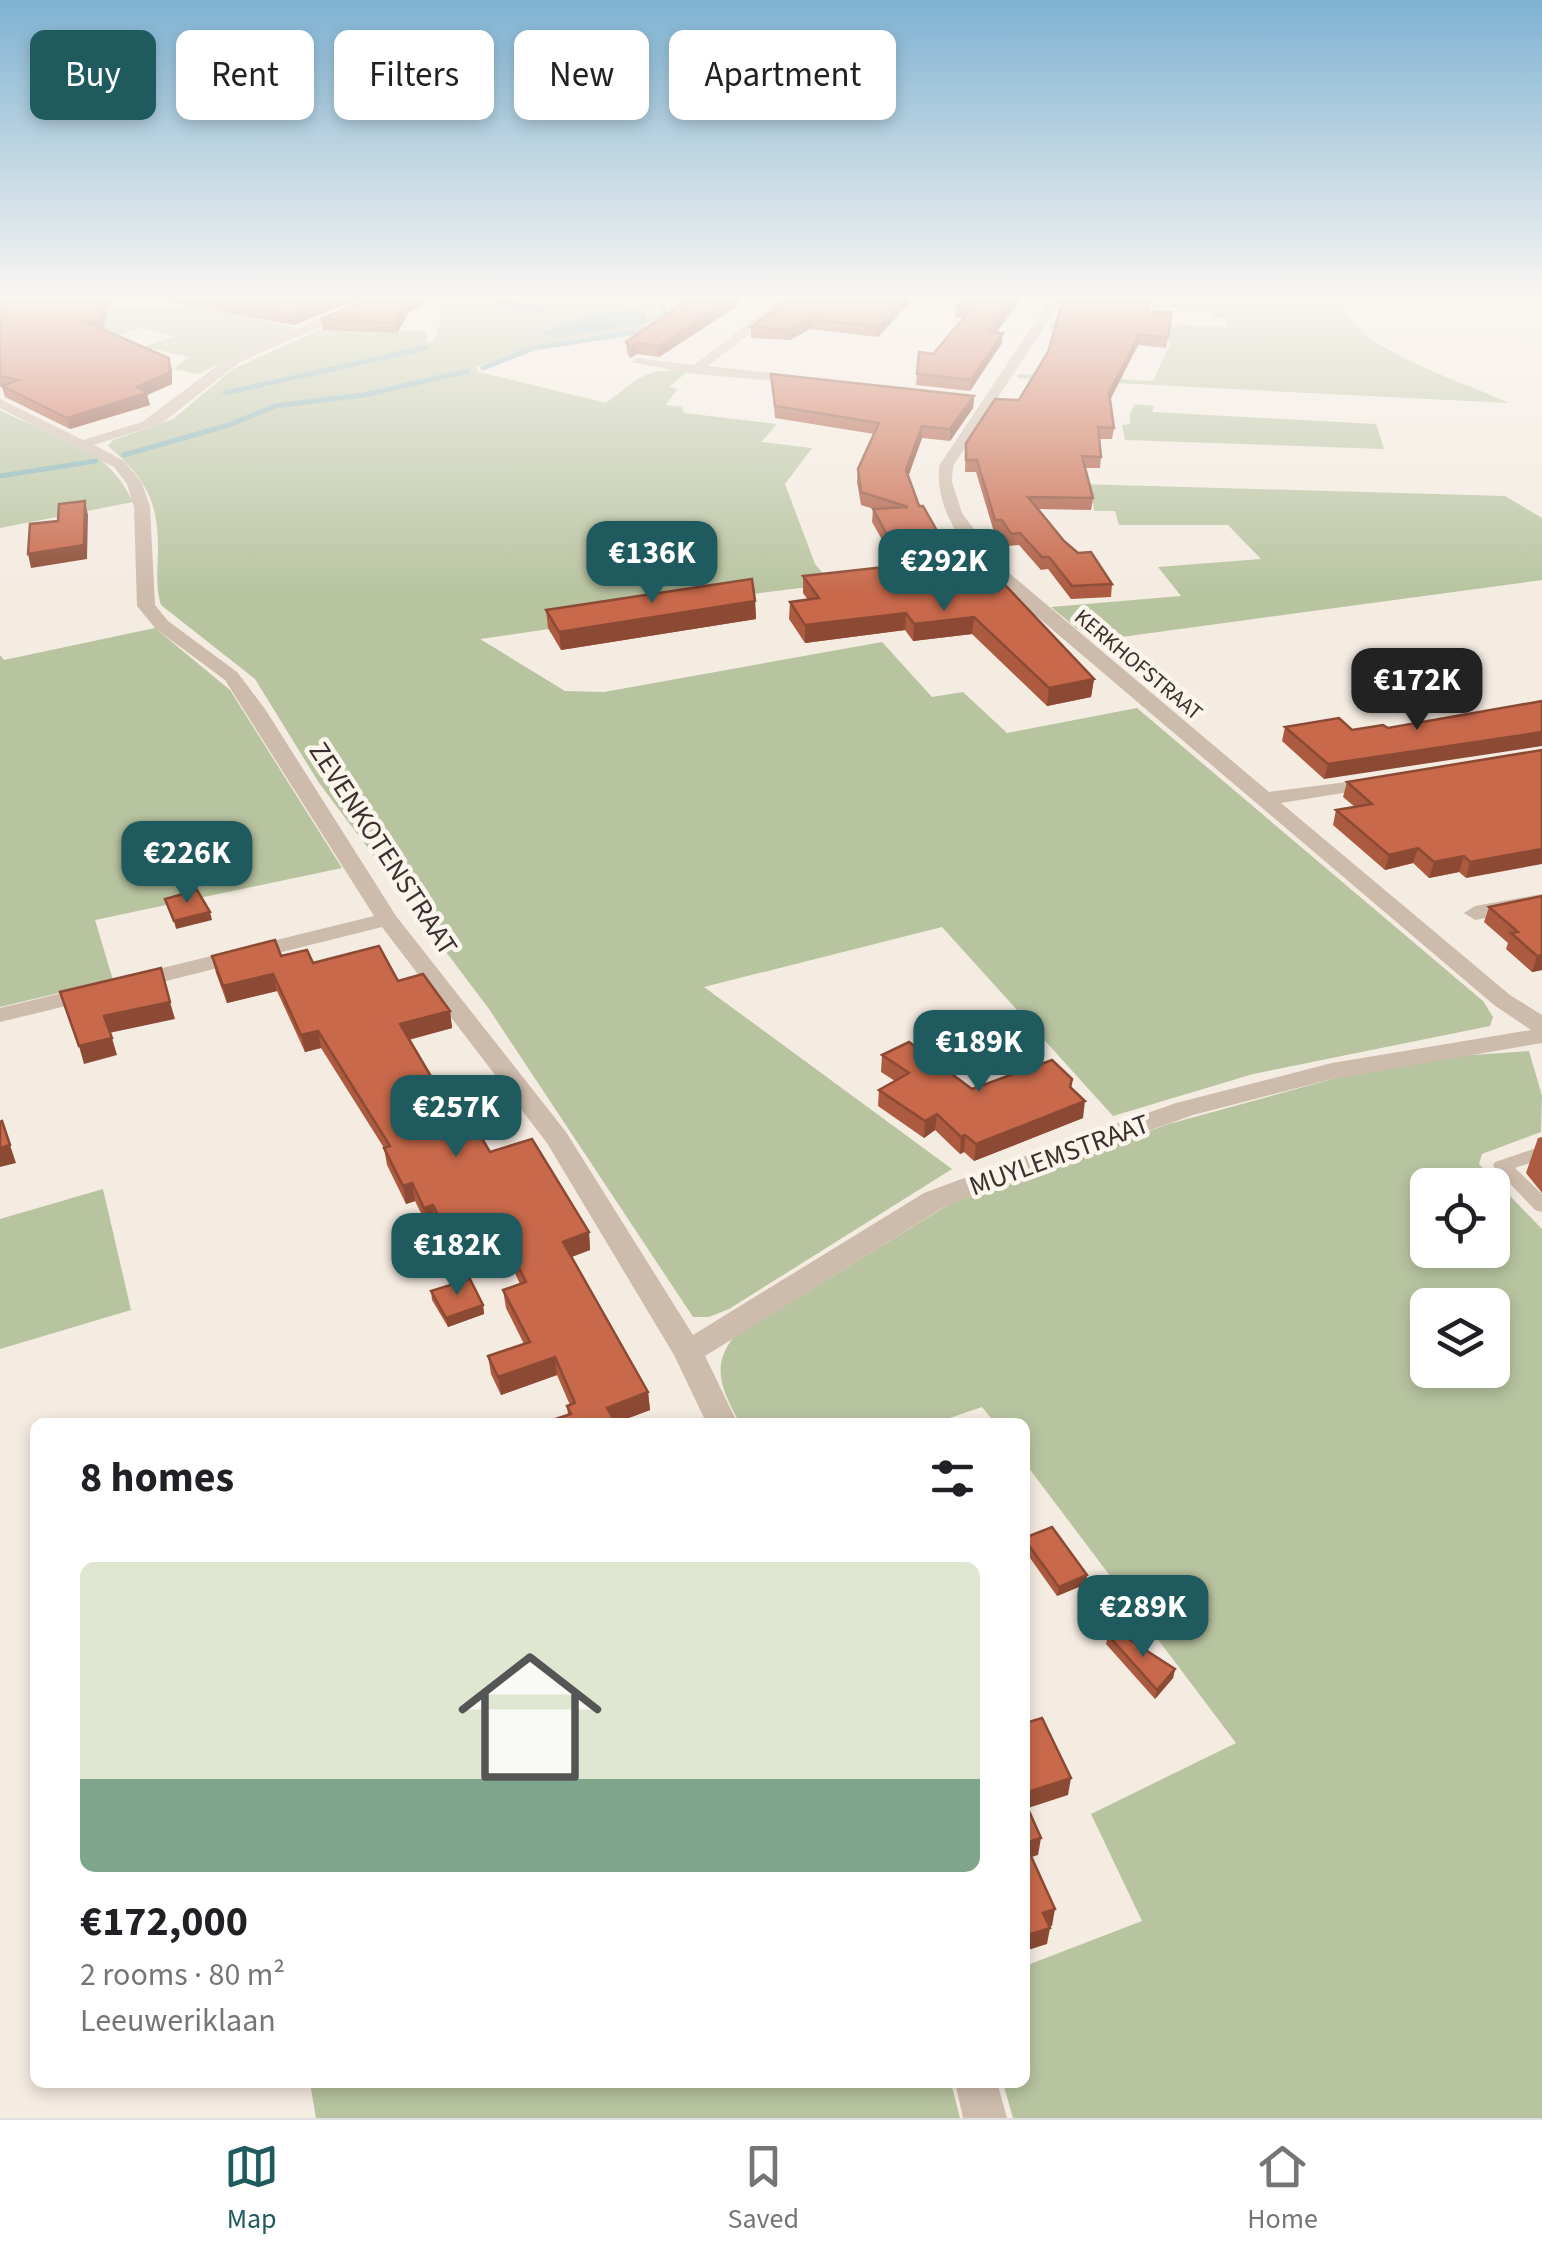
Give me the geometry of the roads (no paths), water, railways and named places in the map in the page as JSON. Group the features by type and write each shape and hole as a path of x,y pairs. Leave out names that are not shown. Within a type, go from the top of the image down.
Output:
{"street":[{"path":"83,444 146,424 165,415 186,396"},
{"name":"KERKHOFSTRAAT","path":"981,396 942,481 948,500 984,558 1006,582 1502,1000 1542,1026"},
{"name":"ZEVENKOTENSTRAAT","path":"0,404 120,464 134,483 142,507 146,606 162,626 231,676 280,746 387,918 557,1138 688,1352"},
{"path":"1266,800 1403,777"},
{"path":"1475,913 1542,900"},
{"path":"0,1015 387,918"},
{"name":"MUYLEMSTRAAT","path":"688,1352 934,1200 989,1179 1222,1099 1332,1070 1542,1034"},
{"path":"688,1352 720,1418"},
{"path":"978,2088 985,2118"}],"lane":[{"path":"1542,1152 1502,1166 1542,1205"}],"waterway":[{"path":"124,455 229,425 275,406 357,396"},
{"path":"0,476 96,461"}]}
